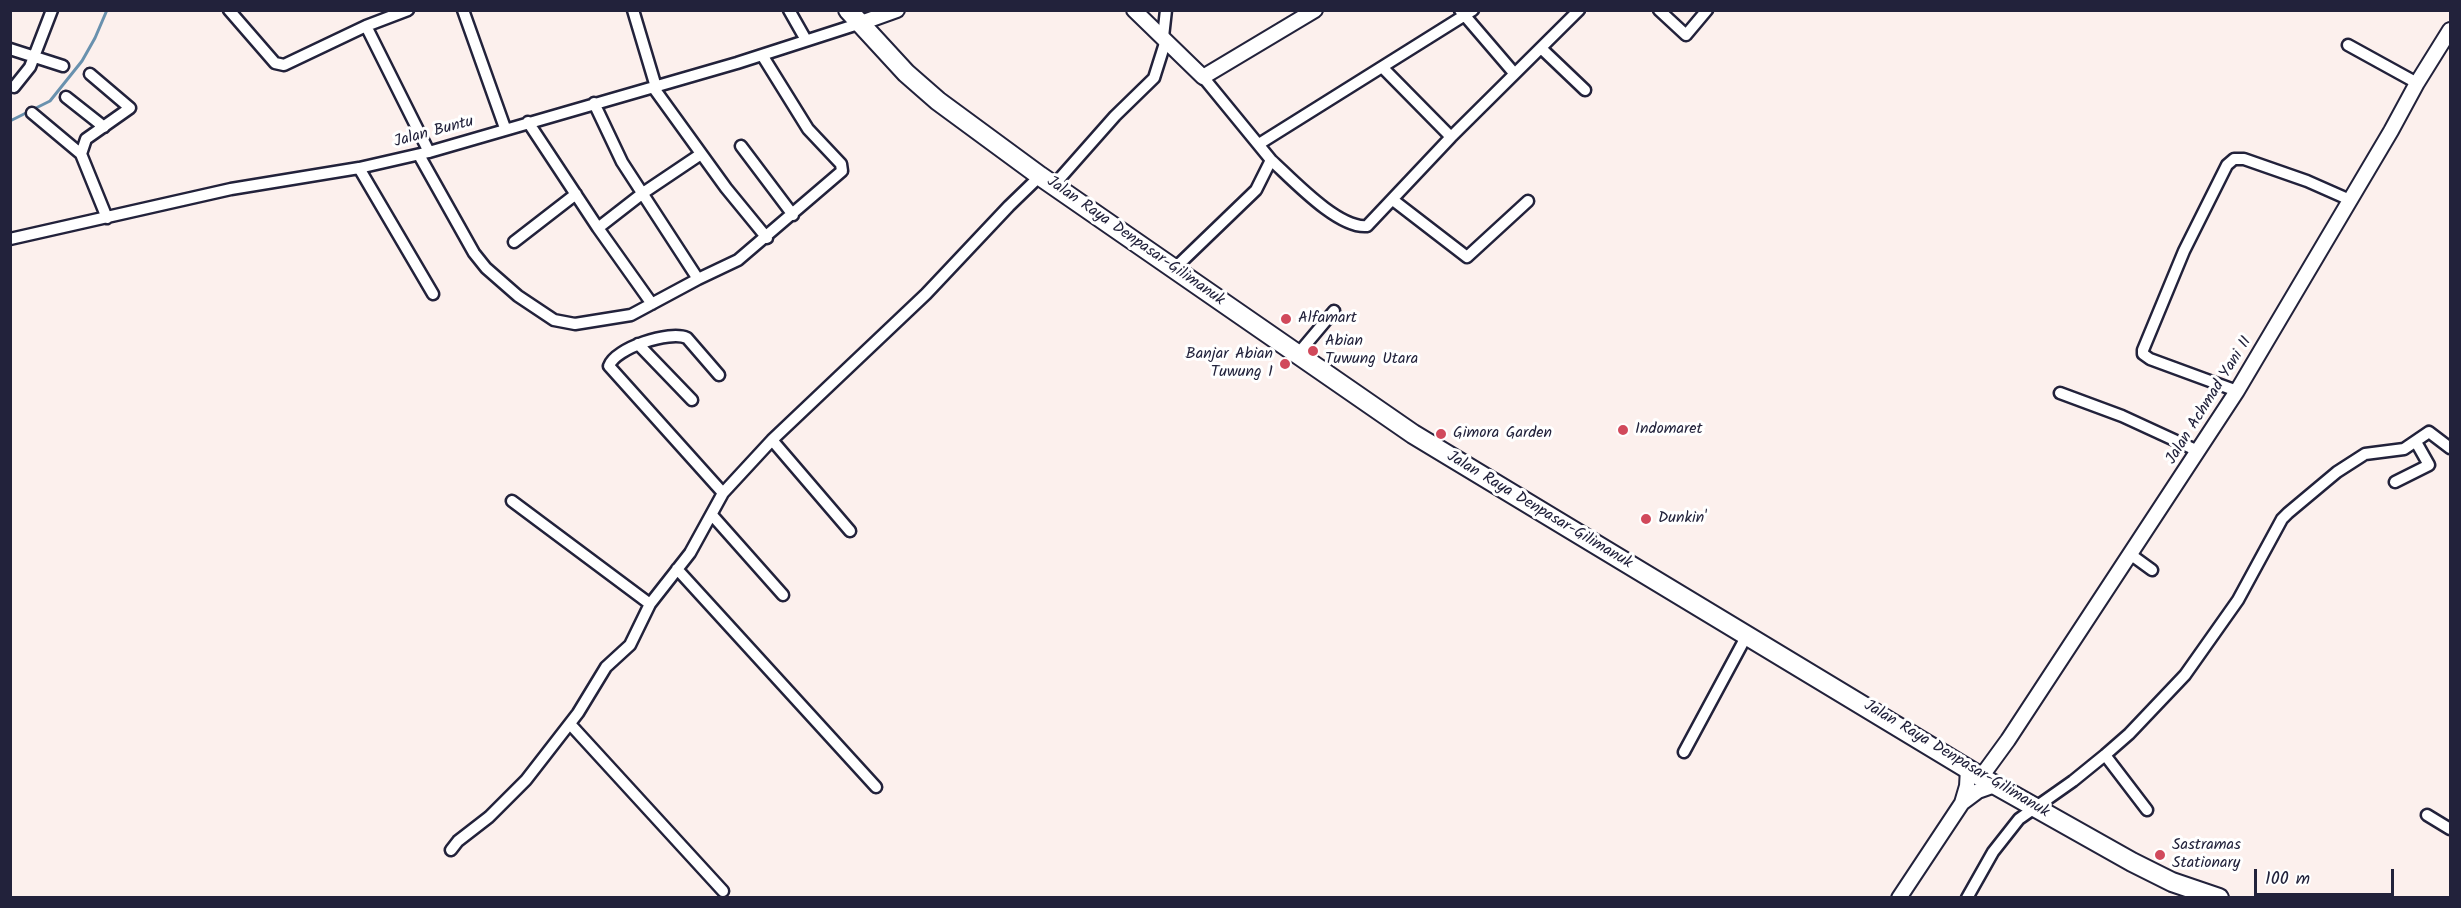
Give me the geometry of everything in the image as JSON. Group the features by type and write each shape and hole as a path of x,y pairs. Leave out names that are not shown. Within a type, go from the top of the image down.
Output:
{"highway":[{"name":"Jalan Raya Denpasar-Gilimanuk","path":"853,17 920,87 1047,180 1422,440 1981,777 2097,843 2172,882 2219,897"}],"street":[{"path":"14,87 26,73 35,57 52,10"},
{"path":"229,10 275,63 284,65 366,26 408,10"},
{"path":"463,10 505,128"},
{"path":"633,10 655,87 701,154 766,238"},
{"path":"789,10 806,40"},
{"path":"1134,10 1203,77 1271,160 1321,204 1351,224 1367,226 1451,137 1579,10"},
{"path":"451,850 458,841 489,817 526,780 570,724 606,667 630,645 650,604 677,569 712,515 723,493 772,440 926,294 1009,206 1047,180 1154,78 1168,42 1166,10"},
{"path":"1203,77 1315,10"},
{"path":"1659,10 1686,35 1707,10"},
{"path":"853,17 895,11"},
{"path":"1259,144 1466,13 1515,73"},
{"name":"Jalan Buntu","path":"10,239 231,189 359,168 424,154 505,128 762,55 806,40 853,17"},
{"path":"366,26 459,229 474,253 501,282 540,312 554,320 575,324 631,315 738,260 842,171 843,167 808,129 762,55"},
{"name":"Jalan Achmad Yani II","path":"1981,777 2008,740 2237,392 2417,83 2451,30"},
{"path":"2348,45 2417,83"},
{"path":"10,49 63,66"},
{"path":"1542,49 1585,90"},
{"path":"1382,67 1451,137"},
{"path":"81,154 86,139 130,108 90,74"},
{"path":"66,97 104,127"},
{"path":"594,103 621,162 698,279"},
{"path":"32,113 81,154 107,218"},
{"path":"528,122 598,228 652,304"},
{"path":"741,146 793,215"},
{"path":"598,228 643,193 701,154"},
{"path":"2237,392 2150,359 2143,354 2184,251 2227,165 2234,159 2244,159 2350,200"},
{"path":"1174,269 1256,190 1271,160"},
{"path":"359,168 433,294"},
{"path":"514,242 576,194"},
{"path":"1393,200 1467,257 1528,201"},
{"path":"1298,356 1334,311"},
{"path":"719,375 683,336 638,344 612,360 610,369 723,493"},
{"path":"638,344 692,400"},
{"path":"2060,393 2122,416 2198,451"},
{"path":"1971,896 2002,839 2019,819 2105,755 2129,734 2185,675 2238,600 2277,527 2288,513 2337,472 2365,454 2398,450 2416,442 2429,432 2451,448"},
{"path":"772,440 849,531"},
{"path":"2395,482 2429,465 2416,442"},
{"path":"512,501 650,604"},
{"path":"712,515 783,596"},
{"path":"2130,554 2152,570"},
{"path":"677,569 876,787"},
{"path":"1684,752 1747,635"},
{"path":"570,724 723,891"},
{"path":"2105,755 2147,810"},
{"path":"1899,897 1962,803 1978,791 1981,777"},
{"path":"1962,803 1966,786 1981,777"},
{"path":"2427,815 2451,829"}],"waterway":[{"path":"10,121 50,101 82,61 107,10"}],"place":[{"name":"Alfamart","path":"1286,319"},
{"name":"Abian Tuwung Utara","path":"1313,351"},
{"name":"Banjar Abian Tuwung 1","path":"1285,364"},
{"name":"Indomaret","path":"1623,430"},
{"name":"Gimora Garden","path":"1441,434"},
{"name":"Dunkin'","path":"1646,519"},
{"name":"Sastramas Stationary","path":"2160,855"}]}
